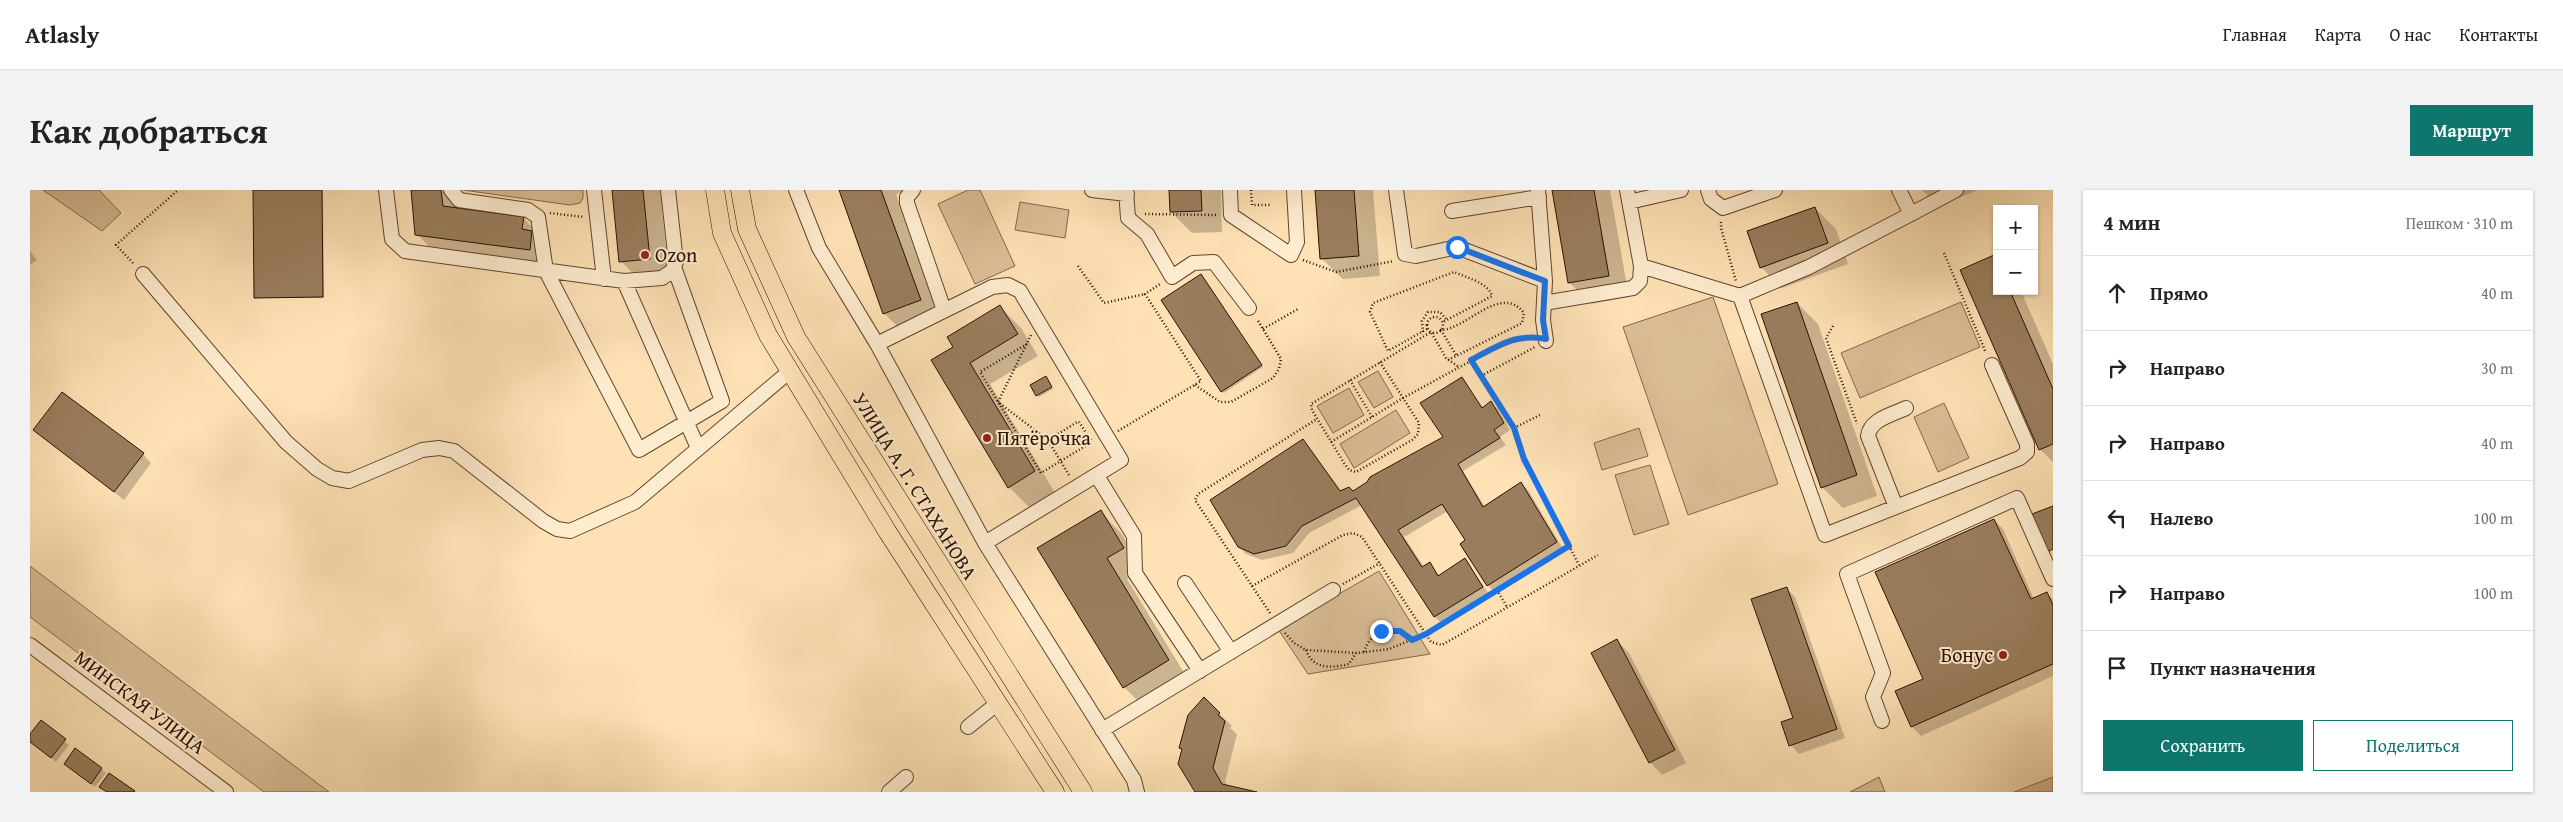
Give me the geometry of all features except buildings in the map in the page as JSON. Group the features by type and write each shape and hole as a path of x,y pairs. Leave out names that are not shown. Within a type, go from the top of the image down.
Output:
{"main road":[{"path":"714,190 722,233 768,335 887,531 1055,792"},
{"name":"УЛИЦА А. Г. СТАХАНОВА","path":"740,190 747,229 796,336 1083,792"}],"street":[{"path":"386,190 392,240 404,252 604,280 624,281 662,278 674,267"},
{"path":"451,190 455,197 465,201 528,210 536,214 540,222 546,271 639,450 722,401 674,267 668,190"},
{"path":"594,190 604,280"},
{"path":"796,190 819,248 877,344 985,543 1134,780 1137,792"},
{"path":"913,190 907,197 907,203 944,310"},
{"path":"1092,190 1126,192 1128,218 1147,234 1172,277 1193,263 1214,262 1248,308"},
{"path":"1230,190 1231,215 1290,255 1297,242 1294,190"},
{"path":"1396,190 1406,254 1416,256 1457,247 1545,281"},
{"path":"1544,303 1633,288 1640,281 1641,266 1628,196 1681,190"},
{"path":"1708,190 1711,199 1724,208 1775,190"},
{"path":"1899,190 1910,214"},
{"path":"1641,266 1740,296 1809,266 1956,190"},
{"path":"1452,211 1515,195 1538,194 1545,281 1542,342"},
{"path":"143,274 286,442 317,469 332,478 349,481 422,450 439,448 454,451 542,521 557,529 570,531 634,502 790,371"},
{"path":"624,281 698,448"},
{"path":"877,344 992,287 1008,285 1020,291 1121,460 985,543"},
{"path":"1740,296 1825,535 2020,458 2027,452 2027,444 1992,365"},
{"path":"1896,507 1868,436 1869,429 1874,423 1906,408"},
{"path":"1097,476 1134,536 1135,573 1200,671"},
{"path":"1882,721 1874,696 1883,672 1847,574 2016,498 2053,578"},
{"path":"1185,583 1231,652"},
{"path":"1102,730 1333,590"},
{"name":"МИНСКАЯ УЛИЦА","path":"30,645 226,792"},
{"path":"968,727 998,703"},
{"path":"889,792 906,777"}],"path":[{"path":"143,274 116,245 178,190"},
{"path":"1251,190 1252,205 1271,205"},
{"path":"1724,208 1721,228 1740,296"},
{"path":"528,210 597,219"},
{"path":"1128,214 1231,215"},
{"path":"1944,253 1992,365"},
{"path":"1290,255 1336,272 1399,260 1406,254"},
{"path":"1078,266 1104,303 1145,294 1172,277"},
{"path":"1427,329 1388,351 1370,312 1373,303 1454,272 1492,293 1492,296 1443,322 1441,330 1456,355"},
{"path":"1108,437 1202,381 1145,294"},
{"path":"1380,362 1419,423 1418,434 1412,440 1356,472 1349,470 1317,419 1311,404 1380,362 1431,332 1441,330 1501,302 1516,304 1524,313 1522,323 1448,360"},
{"path":"1195,385 1220,402 1231,402 1273,378 1279,369 1281,359 1248,308"},
{"path":"1263,329 1298,309"},
{"path":"1428,312 1430,318"},
{"path":"1428,312 1440,312 1447,320"},
{"path":"1423,332 1422,321 1428,312"},
{"path":"1427,329 1427,322 1430,318 1436,316 1443,322"},
{"path":"998,402 1038,320"},
{"path":"1833,326 1826,338 1856,423 1868,436"},
{"path":"1427,329 1431,332 1448,360 1459,367"},
{"path":"1331,442 1403,398 1513,338 1524,336 1542,342"},
{"path":"1481,376 1542,342"},
{"path":"1027,344 980,372 1041,473 1092,442 1079,422"},
{"path":"1471,360 1514,428 1524,459 1579,565"},
{"path":"1350,380 1372,417"},
{"path":"998,402 1048,440 1077,488"},
{"path":"1048,440 1093,413"},
{"path":"1514,428 1542,414"},
{"path":"1317,419 1198,494 1195,500 1277,624 1294,643 1306,650 1356,653 1389,649 1412,640 1426,634 1569,546"},
{"path":"1252,586 1343,534 1353,533 1362,537 1432,642 1442,645 1598,555"},
{"path":"1333,590 1380,563"},
{"path":"1497,590 1507,607"},
{"path":"1364,652 1368,640 1381,631 1400,631 1412,640"},
{"path":"1306,650 1309,659 1315,665 1325,666 1349,664 1356,653"}],"shaded area":[{"path":"43,190 99,190 121,213 102,231"},
{"path":"463,190 583,190 583,198 580,203 570,205"},
{"path":"968,190 980,190 1015,266 975,284 938,204"},
{"path":"1020,202 1069,210 1065,238 1015,230"},
{"path":"1713,297 1778,484 1688,515 1623,327"},
{"path":"1961,302 1980,347 1860,398 1841,353"},
{"path":"1378,371 1393,397 1374,408 1358,382"},
{"path":"1349,388 1364,415 1333,433 1317,406"},
{"path":"1944,403 1969,458 1938,472 1914,417"},
{"path":"1396,410 1410,433 1354,468 1340,444"},
{"path":"1639,428 1648,456 1602,470 1594,443"},
{"path":"1650,465 1669,524 1634,535 1615,475"},
{"path":"30,566 329,792 264,792 30,617"},
{"path":"1379,571 1430,654 1308,674 1278,629"},
{"path":"1879,777 1885,792 1850,792"},
{"path":"2053,777 2053,792 2014,792"}],"place":[{"name":"Ozon","path":"645,255"},
{"name":"Пятёрочка","path":"987,438"},
{"name":"Бонус","path":"2003,655"}],"route":[{"path":"1381,631 1392,629 1400,631 1412,640 1426,634 1569,546 1524,459 1514,428 1471,360 1513,338 1524,336 1546,339 1543,320 1545,281 1457,247"}]}
